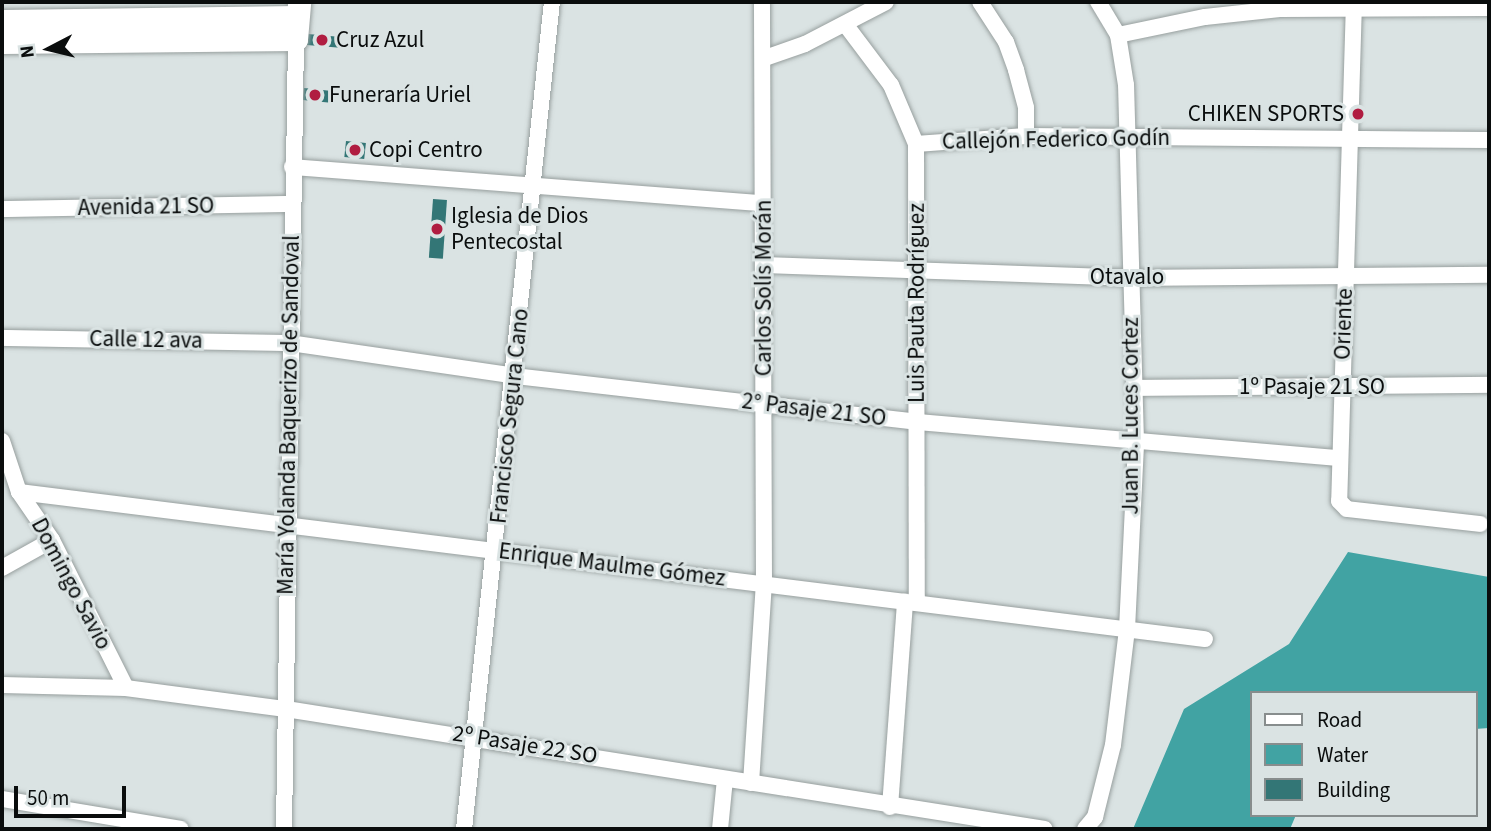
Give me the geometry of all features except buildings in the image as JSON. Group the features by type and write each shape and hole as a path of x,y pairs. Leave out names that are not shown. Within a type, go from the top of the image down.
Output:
{"street":[{"name":"Francisco Segura Cano","path":"464,829 497,551 552,2"},
{"name":"Carlos Solís Morán","path":"751,783 764,584 765,58 762,2"},
{"path":"765,58 845,24 886,2"},
{"path":"980,2 1006,42 1016,70 1026,108 1026,136"},
{"name":"Juan B. Luces Cortez","path":"1085,829 1095,817 1113,745 1126,629 1136,442 1129,278 1128,138 1118,35 1098,2"},
{"path":"1118,35 1278,5 1489,8"},
{"name":"Oriente","path":"1354,6 1339,501 1347,509 1480,524"},
{"path":"2,21 297,19"},
{"path":"2,42 297,19"},
{"name":"María Yolanda Baquerizo de Sandoval","path":"284,829 291,204 297,19"},
{"name":"Luis Pauta Rodríguez","path":"845,24 891,85 916,144 917,422 911,602 890,807"},
{"name":"Callejón Federico Godín","path":"916,144 1026,136 1489,140"},
{"path":"292,167 764,203"},
{"name":"Avenida 21 SO","path":"2,209 291,204"},
{"name":"Otavalo","path":"764,265 1129,278 1345,274 1489,275"},
{"name":"Calle 12 ava","path":"2,338 290,343"},
{"name":"2° Pasaje 21 SO","path":"290,343 515,376 917,422 1339,458"},
{"name":"1º Pasaje 21 SO","path":"1134,388 1489,385"},
{"name":"Domingo Savio","path":"2,441 19,492 52,540 126,688"},
{"name":"Enrique Maulme Gómez","path":"19,492 1205,639"},
{"path":"2,568 52,540"},
{"name":"2º Pasaje 22 SO","path":"2,685 126,688 286,709 476,737 890,807 1045,829"},
{"path":"720,829 725,779"},
{"path":"2,799 181,829"}],"water":[{"path":"1348,552 1489,577 1489,728 1477,729 1477,691 1250,691 1250,817 1295,817 1290,829 1133,829 1184,709 1289,644"}],"place":[{"name":"Cruz Azul","path":"322,40"},
{"name":"Funeraría Uriel","path":"315,95"},
{"name":"CHIKEN SPORTS","path":"1358,114"},
{"name":"Copi Centro","path":"355,150"},
{"name":"Iglesia de Dios Pentecostal","path":"437,229"}]}
